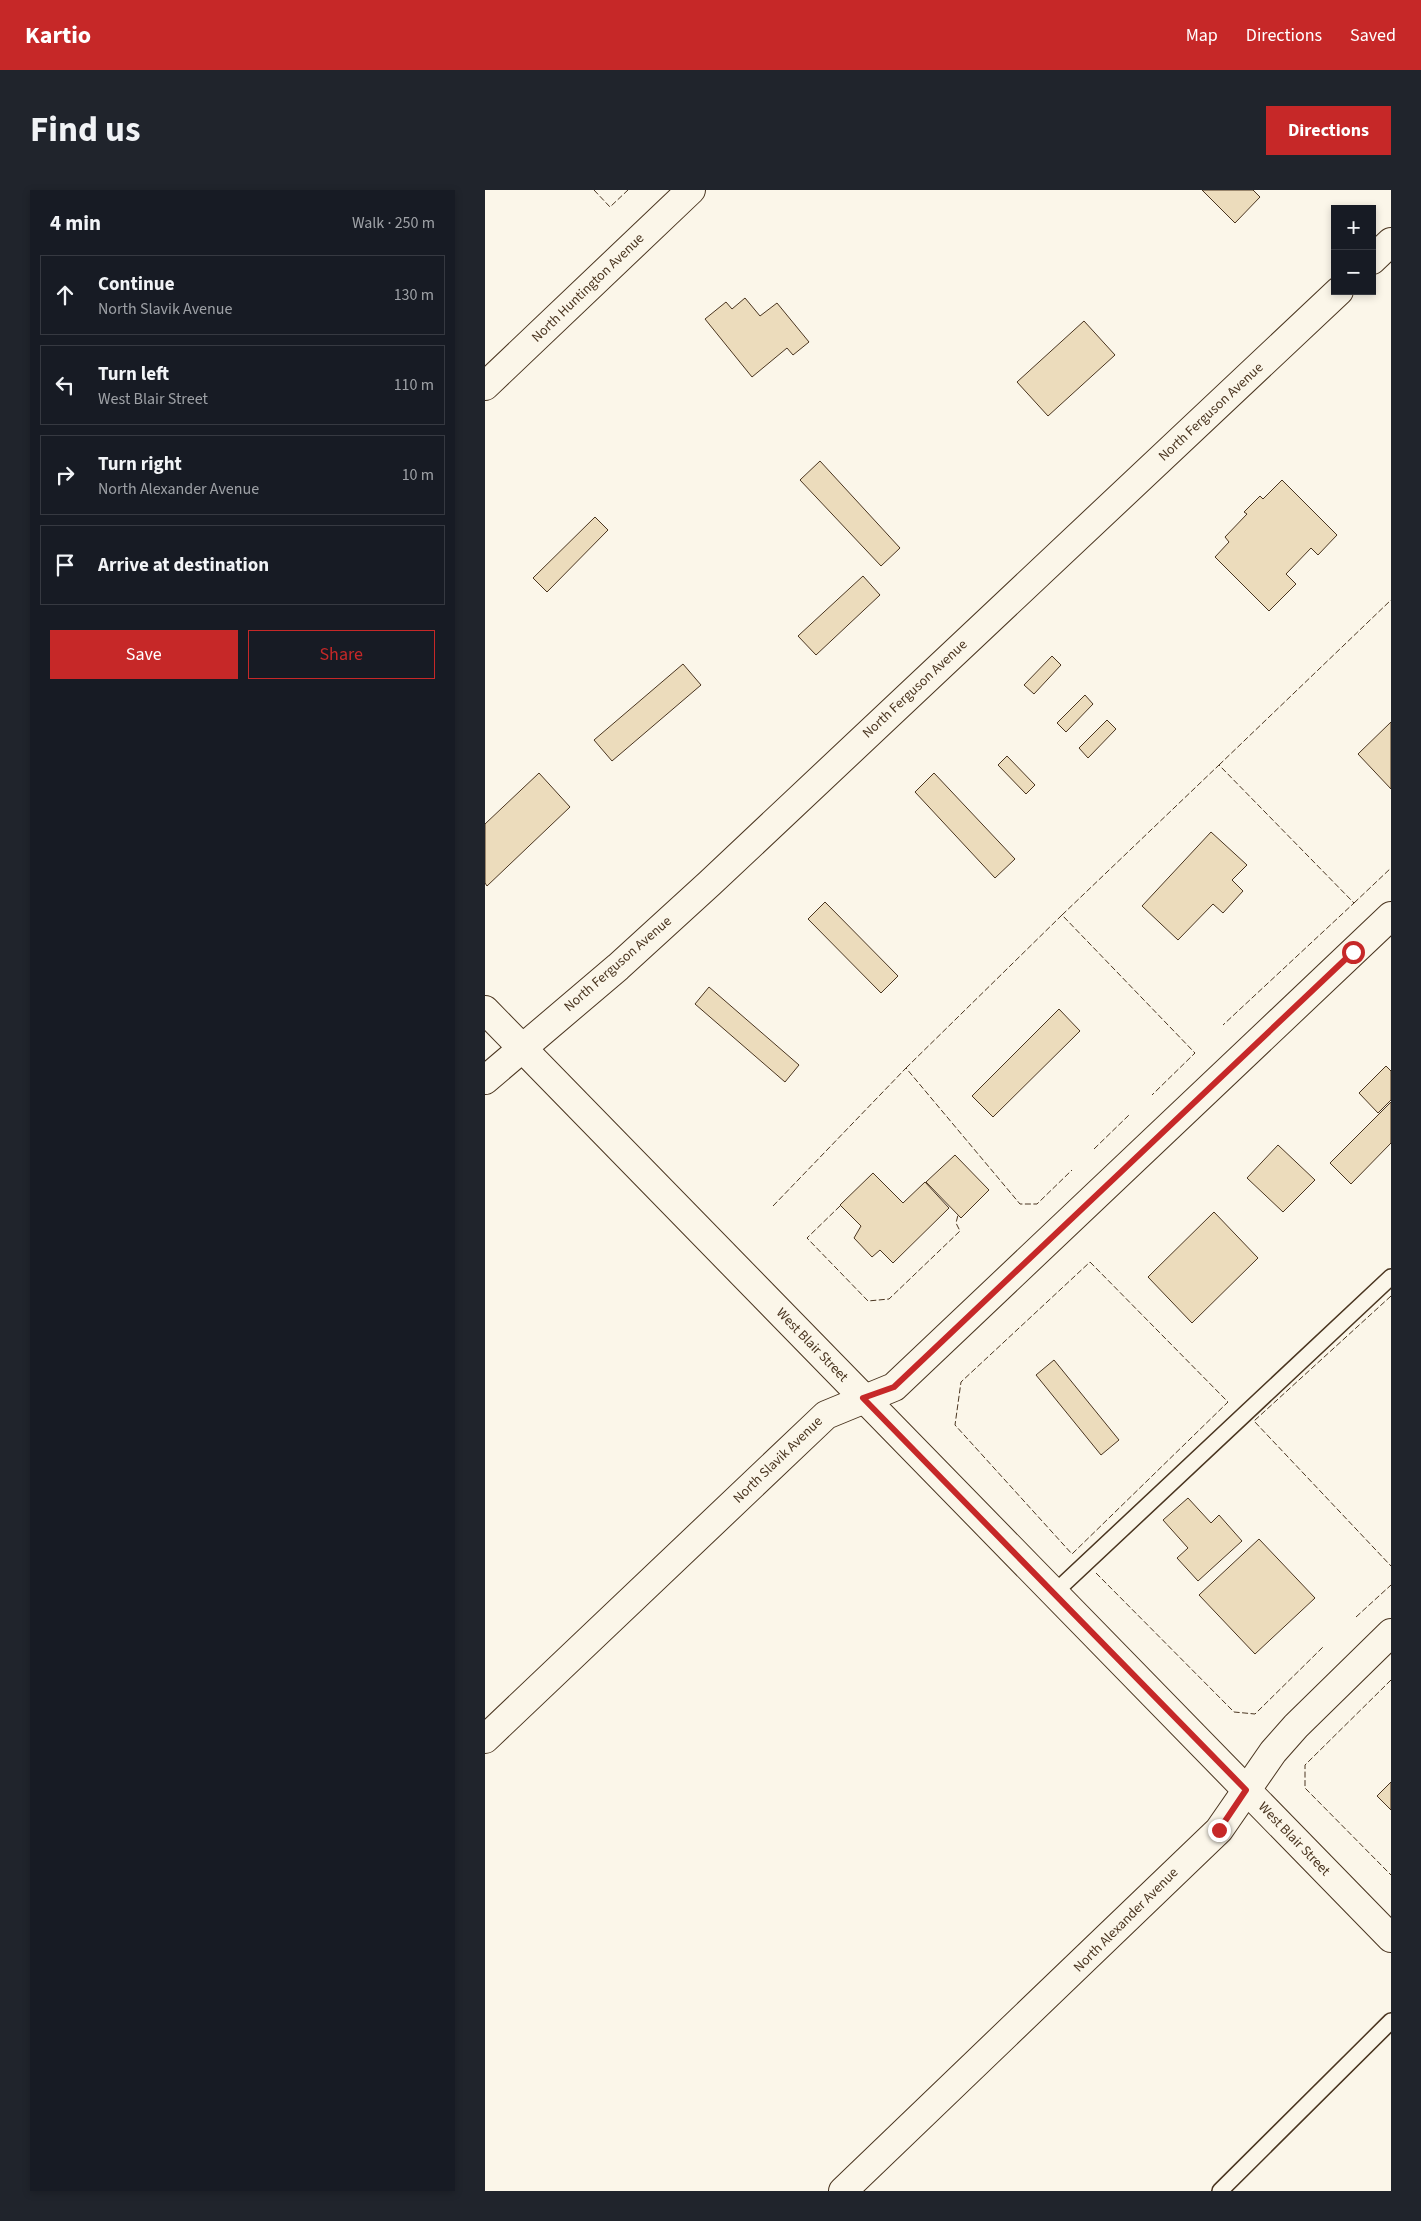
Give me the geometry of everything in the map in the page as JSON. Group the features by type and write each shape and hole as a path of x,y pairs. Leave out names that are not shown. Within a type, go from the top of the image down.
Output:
{"street":[{"name":"North Huntington Avenue","path":"485,386 691,190"},
{"path":"1376,256 1391,242"},
{"name":"North Ferguson Avenue","path":"485,1080 521,1047 618,967 710,883 1335,295"},
{"name":"North Slavik Avenue","path":"485,1739 825,1415 894,1387 1391,916"},
{"name":"West Blair Street","path":"485,1010 1391,1938"},
{"name":"North Alexander Avenue","path":"843,2191 1219,1830 1246,1790 1296,1726 1391,1633"}],"lane":[{"path":"1054,1593 1391,1277"},
{"path":"1220,2191 1326,2088 1391,2021"}],"building":[{"path":"1202,190 1253,190 1260,197 1235,223"},
{"path":"745,298 760,316 777,303 809,342 793,355 787,348 752,377 705,319 726,302 732,309"},
{"path":"1084,321 1115,355 1048,416 1017,382"},
{"path":"820,461 900,548 881,566 800,480"},
{"path":"1282,480 1337,535 1318,555 1311,548 1286,574 1296,584 1269,611 1215,557 1229,542 1225,537 1247,514 1244,512 1260,496 1263,499"},
{"path":"595,517 608,530 547,592 533,578"},
{"path":"863,576 880,595 816,655 798,636"},
{"path":"1052,656 1061,665 1034,694 1024,685"},
{"path":"683,664 701,685 612,761 594,740"},
{"path":"1085,695 1093,704 1066,732 1057,723"},
{"path":"1107,720 1116,729 1088,758 1079,748"},
{"path":"1391,722 1391,789 1358,754"},
{"path":"1007,756 1035,785 1026,794 998,765"},
{"path":"539,773 570,807 487,886 485,883 485,824"},
{"path":"934,773 1015,859 995,878 915,792"},
{"path":"1211,832 1247,865 1232,880 1243,891 1223,913 1213,904 1178,940 1142,906"},
{"path":"825,902 898,976 881,993 808,919"},
{"path":"709,987 799,1065 785,1082 695,1004"},
{"path":"1059,1009 1080,1031 993,1117 972,1096"},
{"path":"1386,1066 1391,1071 1391,1100 1378,1113 1359,1093"},
{"path":"1391,1102 1391,1143 1351,1184 1330,1163"},
{"path":"1278,1145 1315,1180 1283,1212 1247,1178"},
{"path":"955,1155 989,1190 961,1218 926,1182"},
{"path":"873,1173 903,1203 925,1182 949,1208 893,1263 880,1250 872,1257 854,1238 861,1226 840,1205"},
{"path":"1214,1212 1258,1258 1192,1323 1148,1277"},
{"path":"1054,1360 1119,1440 1101,1455 1036,1375"},
{"path":"1188,1498 1211,1523 1219,1515 1242,1541 1198,1581 1177,1558 1188,1548 1163,1520"},
{"path":"1259,1539 1315,1598 1255,1654 1199,1595"},
{"path":"1391,1782 1391,1810 1377,1796"}],"fence":[{"path":"594,190 610,207 628,190"},
{"path":"1219,765 1391,600"},
{"path":"1062,915 1219,765 1354,903 1223,1025"},
{"path":"1354,903 1391,868"},
{"path":"906,1068 1062,915 1195,1053 1152,1095"},
{"path":"773,1206 906,1068 1020,1204 1037,1204 1072,1170"},
{"path":"1094,1149 1129,1115"},
{"path":"840,1206 807,1238 868,1301 889,1299 960,1231 956,1223 958,1215"},
{"path":"1090,1262 1228,1402 1072,1554 955,1425 961,1382 1090,1262"},
{"path":"1391,1296 1254,1421 1391,1566"},
{"path":"1096,1573 1234,1712 1255,1714 1324,1646"},
{"path":"1356,1617 1391,1585"},
{"path":"1391,1680 1305,1765 1305,1788 1391,1875"}],"route":[{"path":"1219,1830 1246,1790 863,1398 894,1387 1353,952"}]}
